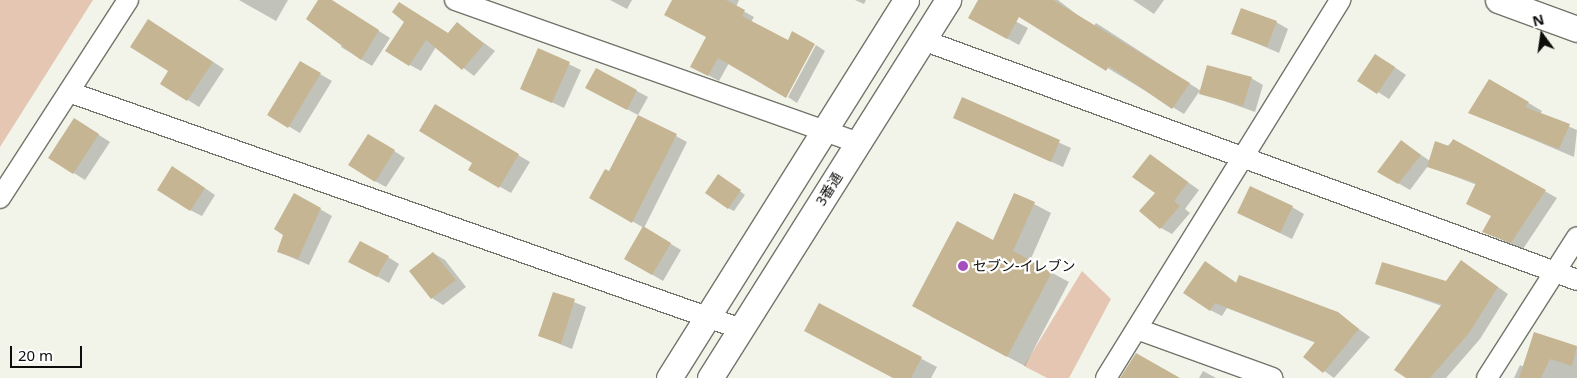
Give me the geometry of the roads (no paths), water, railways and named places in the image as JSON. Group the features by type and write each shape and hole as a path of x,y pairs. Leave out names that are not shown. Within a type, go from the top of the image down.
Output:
{"street":[{"path":"0,198 128,0"},
{"path":"455,0 858,143"},
{"path":"669,378 906,0"},
{"name":"3番通","path":"710,378 948,0"},
{"path":"1106,378 1340,0"},
{"path":"1498,0 1577,29"},
{"path":"923,40 1241,160 1577,280"},
{"path":"69,92 740,329"},
{"path":"1487,378 1577,237"},
{"path":"1136,329 1272,378"}],"place":[{"name":"セブン-イレブン","path":"963,266"}]}
